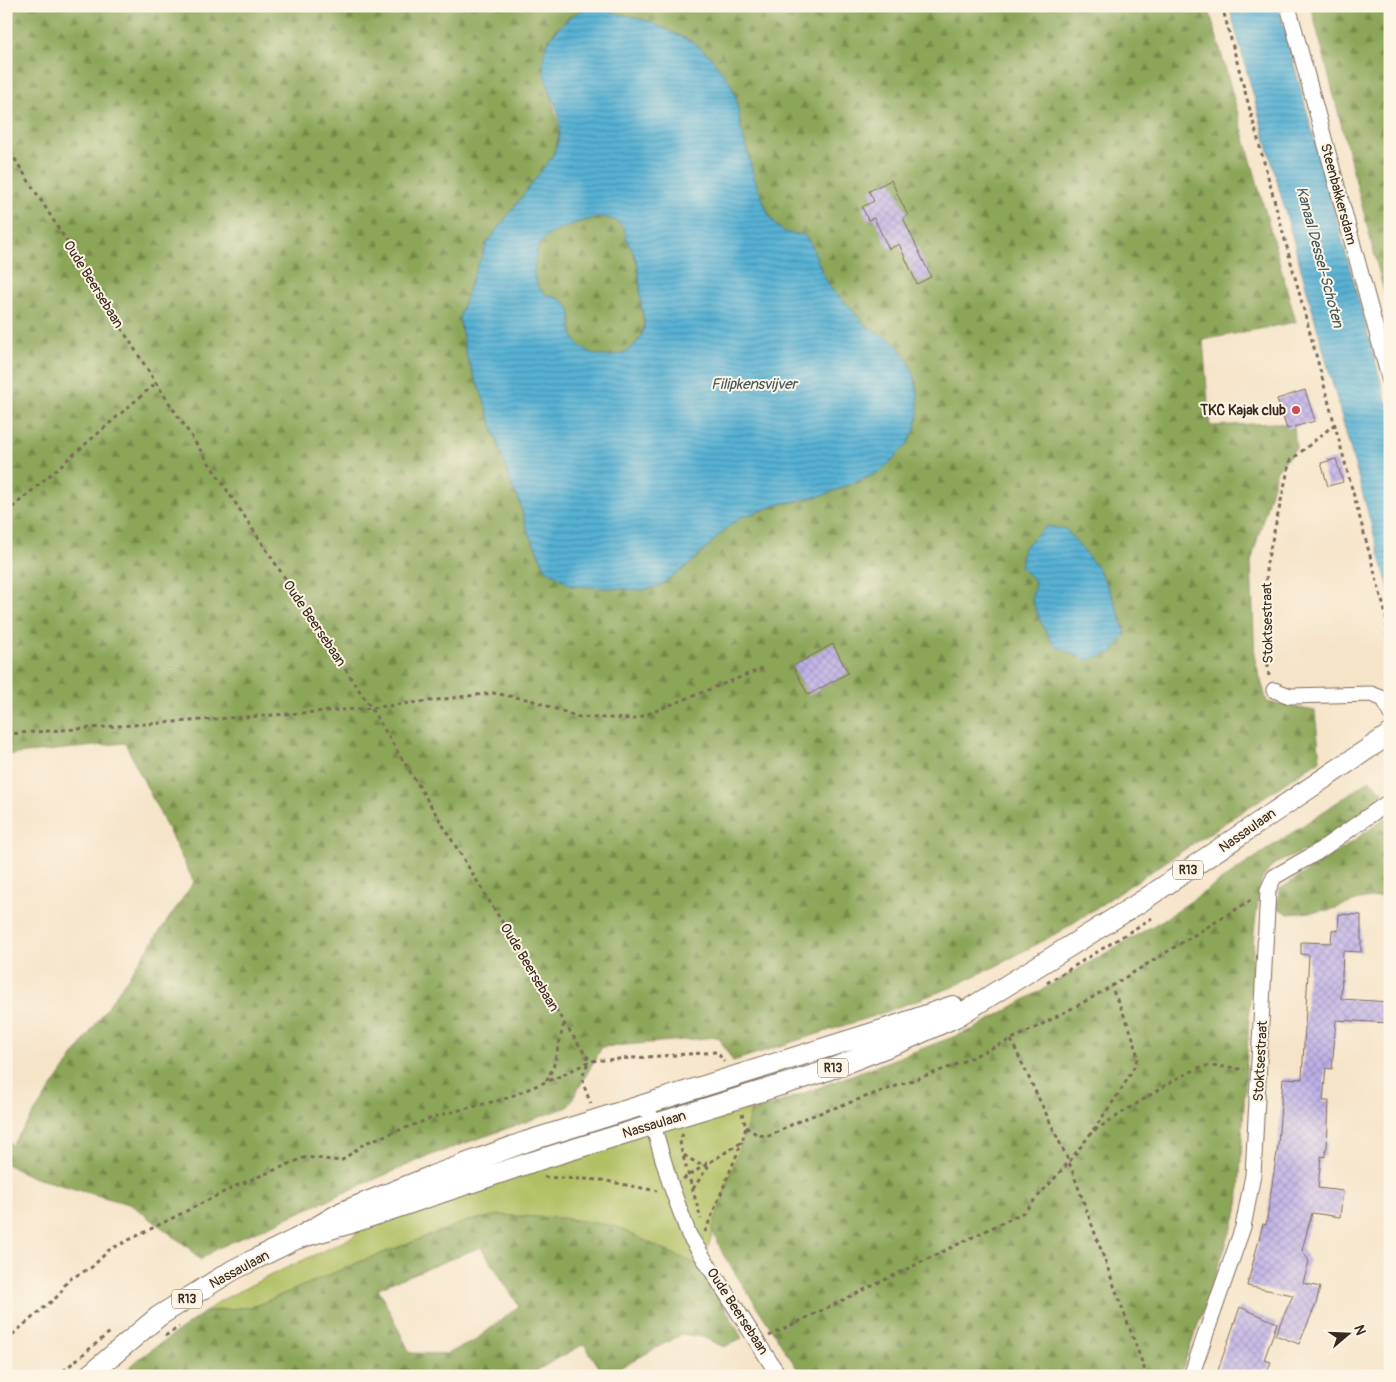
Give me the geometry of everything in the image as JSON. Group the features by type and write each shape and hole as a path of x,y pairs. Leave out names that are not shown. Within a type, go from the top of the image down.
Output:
{"main road":[{"name":"Nassaulaan","path":"296,1239 348,1224 522,1165 820,1073 903,1041 956,1017 1138,903 1390,734"},
{"name":"Nassaulaan","path":"88,1376 159,1316 233,1270 296,1239 342,1212 423,1179 526,1142 895,1026 1002,987"}],"street":[{"name":"Steenbakkersdam","path":"1288,6 1390,381"},
{"path":"1274,690 1290,696 1371,694 1387,706"},
{"path":"1268,890 1274,877 1316,853 1390,801"},
{"name":"Stoktsestraat","path":"1191,1376 1243,1227 1253,1175 1268,890"},
{"name":"Oude Beersebaan","path":"647,1105 670,1186 689,1235 779,1376"}],"path":[{"path":"1222,6 1386,614 1388,658 1387,706"},
{"name":"Oude Beersebaan","path":"6,145 156,383 371,708 564,1023 590,1061"},
{"path":"6,513 156,383"},
{"name":"Stoktsestraat","path":"1274,690 1268,670 1266,567 1290,461 1336,423"},
{"path":"1388,658 1390,663"},
{"path":"6,734 371,708 493,693 530,700 578,717 635,719 766,667"},
{"path":"746,1127 758,1135 769,1136 802,1120 953,1066 1011,1040 1111,986 1268,890"},
{"path":"758,1342 1024,1212 1069,1162 1092,1132 1137,1061 1136,1048 1111,986"},
{"path":"546,1082 553,1068 564,1023"},
{"path":"1011,1040 1069,1162 1147,1376"},
{"path":"6,1340 59,1295 68,1280 92,1267 109,1250 238,1185 306,1157 341,1161 365,1143 440,1115 504,1099 590,1061 717,1052 724,1062"},
{"path":"590,1061 584,1069 583,1083 594,1109"},
{"path":"1092,1132 1174,1080 1203,1066 1228,1067 1259,1073"},
{"path":"680,1140 706,1232 742,1142 746,1127 742,1113"},
{"path":"689,1175 742,1142"},
{"path":"683,1154 698,1164 710,1162"},
{"path":"693,1188 710,1162"},
{"path":"538,1177 601,1180 657,1191 670,1186"},
{"path":"158,1341 182,1324"}],"green space":[{"path":"6,6 1208,6 1296,322 1203,340 1210,426 1276,423 1294,426 1296,448 1277,470 1251,562 1255,660 1267,702 1315,711 1320,760 1061,931 950,988 877,1015 733,1061 718,1037 602,1047 568,1107 426,1157 218,1248 200,1260 189,1248 132,1205 32,1177 6,1164 6,1139 12,1145 194,882 125,743 6,755","holes":["631,18 648,21 695,43 710,56 736,98 741,128 754,177 760,195 774,223 784,232 795,235 811,244 823,274 832,290 865,325 879,333 894,458 880,472 843,488 802,501 780,504 742,517 729,526 690,564 659,586 644,590 572,586 546,569 527,529 519,500 511,484 484,400 467,358 459,317 487,243 552,157 556,146 559,131 550,87 549,39 567,19","1099,570 1114,600 1126,634 1032,600 1035,581"]},
{"path":"1311,6 1387,6 1390,17 1390,315"},
{"path":"603,217 616,220 623,227 637,263 644,327 640,338 630,350 617,355 605,356 591,353 580,347 573,338 571,316 559,298 549,297 541,291 537,284 534,268 540,244 550,234 573,224"},
{"path":"1370,780 1384,793 1316,846 1274,864 1261,880 1254,931 1238,1210 1180,1376 802,1376 724,1256 712,1230 751,1113 974,1029 1163,920"},
{"path":"1390,815 1390,895 1359,900 1330,910 1288,914 1276,907 1280,889"},
{"path":"748,1102 751,1113 702,1266 666,1251 468,1221 362,1261 255,1306 205,1312 220,1301 269,1276 353,1237 365,1223"},
{"path":"499,1215 562,1218 615,1226 702,1266 742,1338 724,1347 702,1337 682,1334 605,1376 584,1344 537,1370 541,1376 120,1376 140,1358 205,1312 255,1306 362,1261 468,1221","holes":["481,1247 519,1306 473,1342 446,1354 410,1353 378,1288"]}],"water":[{"name":"Kanaal Dessel-Schoten","path":"1229,6 1278,6 1390,415 1390,593"},
{"name":"Filipkensvijver","path":"588,8 601,9 648,21 695,43 710,56 730,82 736,98 741,128 754,177 768,213 774,223 784,232 804,235 811,244 823,274 832,290 865,325 895,343 905,355 914,374 918,394 918,415 915,430 907,445 880,472 824,495 780,504 742,517 729,526 690,564 659,586 644,590 572,586 546,569 527,529 519,500 511,484 484,400 467,358 459,317 487,243 552,157 555,150 559,140 560,128 558,115 543,67 544,55 548,43 557,30 571,17","holes":["603,217 617,221 623,227 637,262 644,318 642,333 636,344 625,352 612,356 588,352 578,344 572,334 571,314 568,306 562,300 543,292 535,277 536,255 538,247 543,240 558,230"]},
{"path":"1047,526 1066,529 1099,570 1114,600 1126,634 1112,653 1087,660 1055,646 1042,625 1032,600 1035,581 1020,567 1023,548"}],"building":[{"path":"891,180 908,216 903,218 931,277 917,284 899,244 889,249 874,218 868,220 862,207 874,201 869,191"},
{"name":"TKC Kajak club","path":"1305,390 1315,421 1287,429 1277,399"},
{"path":"1336,459 1343,482 1328,486 1321,463"},
{"path":"833,644 848,673 808,695 793,666"},
{"path":"1339,914 1361,915 1361,952 1343,951 1341,999 1390,1002 1390,1023 1336,1020 1332,1069 1326,1068 1323,1101 1329,1101 1327,1148 1325,1157 1321,1156 1318,1188 1343,1191 1340,1217 1312,1213 1302,1250 1309,1261 1303,1283 1320,1287 1316,1304 1299,1344 1275,1335 1293,1295 1247,1286 1263,1224 1266,1225 1278,1145 1283,1078 1302,1079 1309,955 1301,954 1301,942 1331,943 1332,930 1338,931"},
{"path":"1240,1307 1277,1323 1264,1360 1271,1362 1265,1376 1216,1376"}],"place":[{"name":"TKC Kajak club","path":"1296,410"}]}
